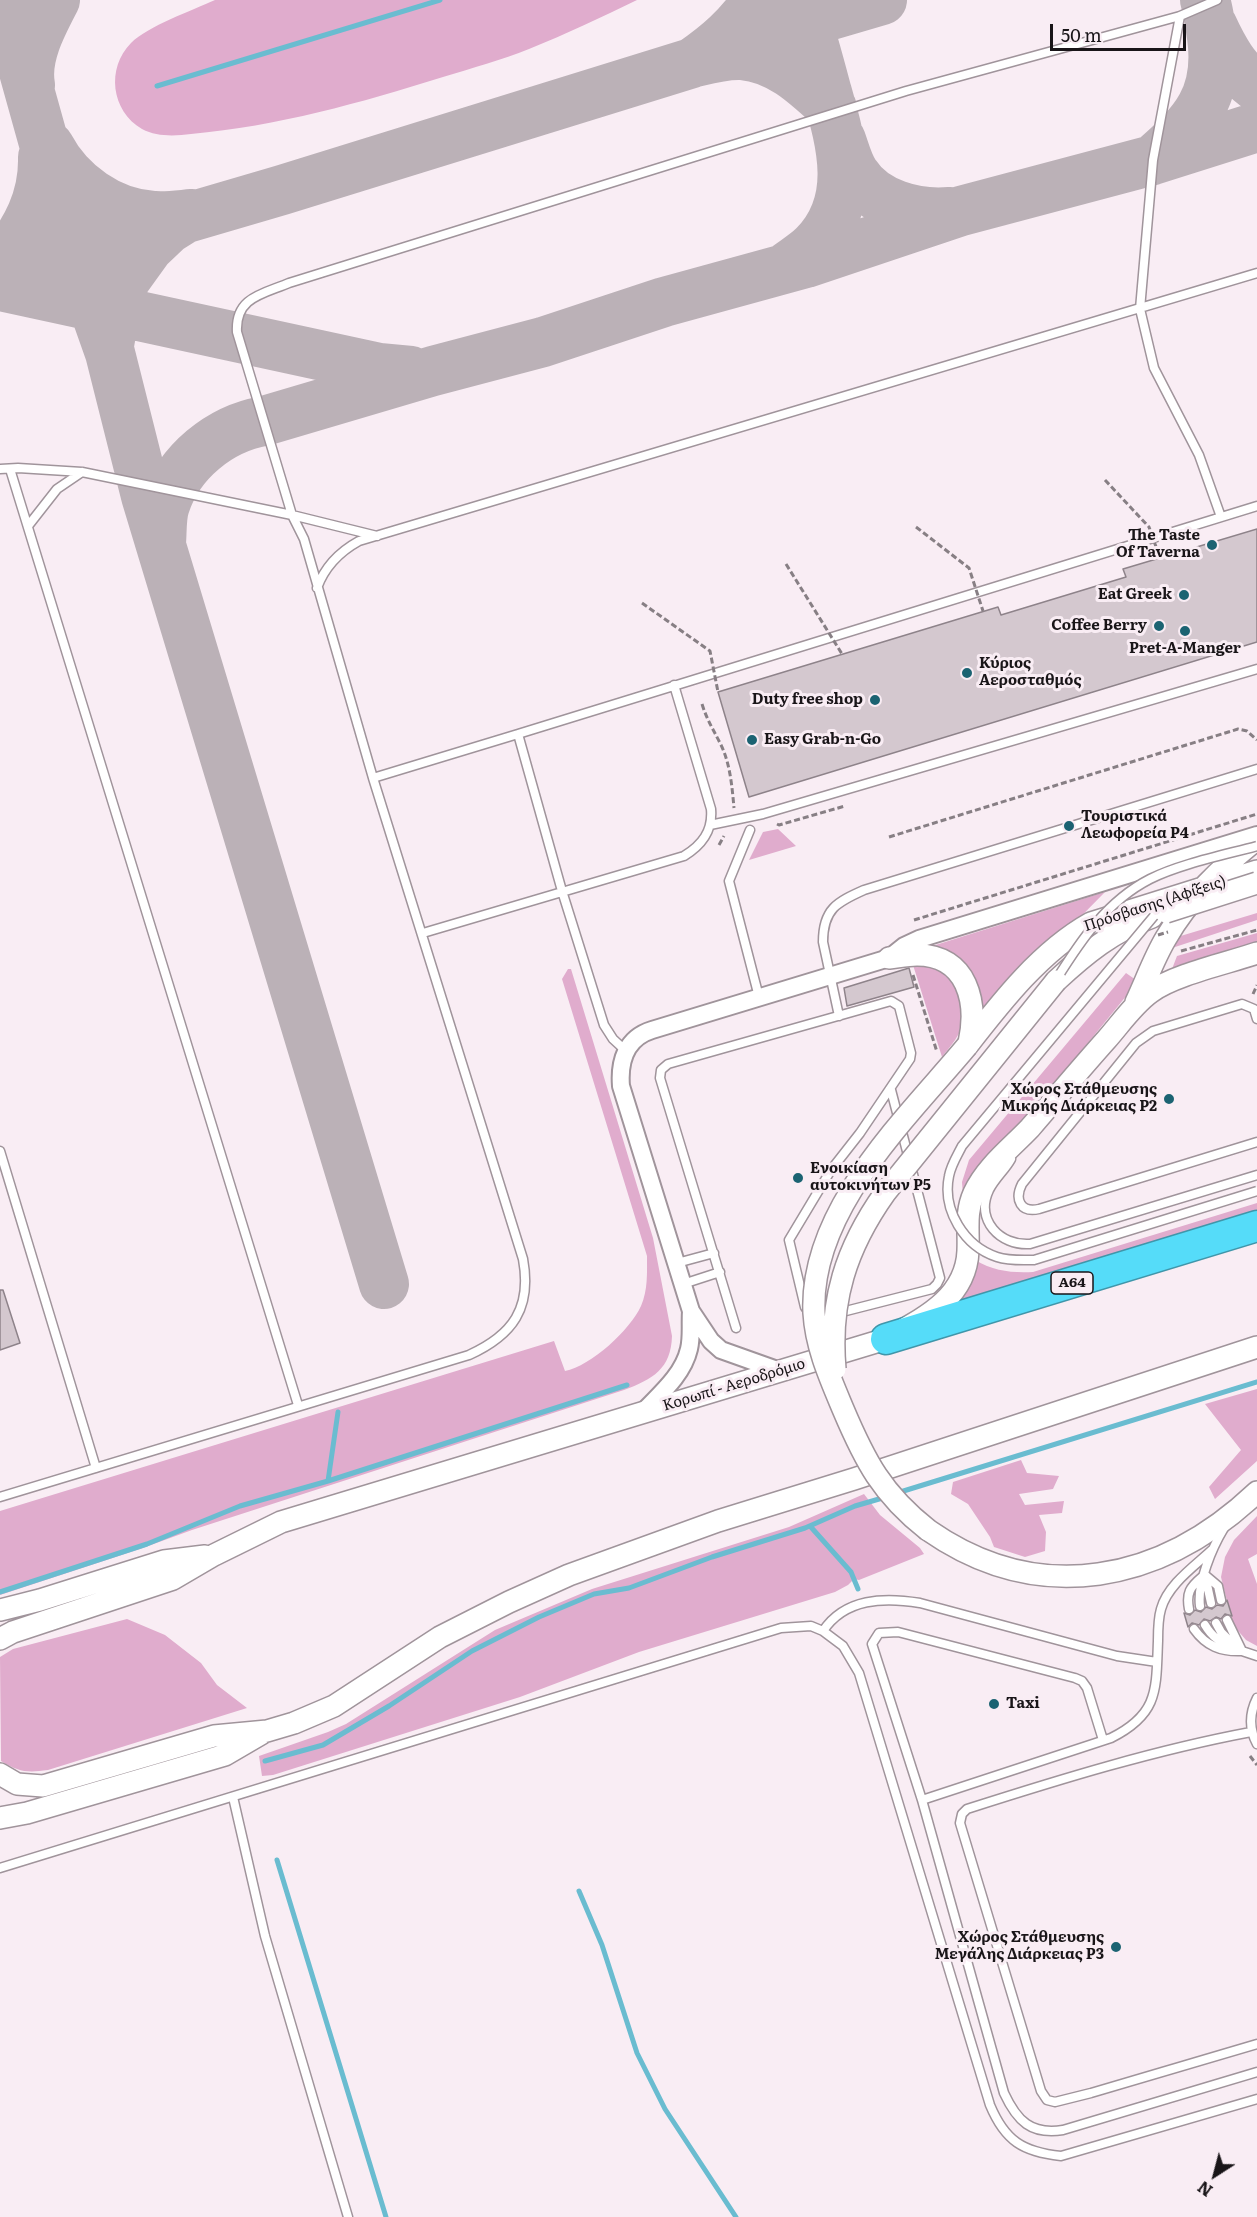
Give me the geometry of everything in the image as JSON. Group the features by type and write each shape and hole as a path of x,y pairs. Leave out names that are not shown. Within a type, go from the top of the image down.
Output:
{"highway":[{"name":"Κορωπί - Αεροδρόμιο","path":"886,1339 1257,1227"}],"street":[{"path":"889,958 904,946 919,939 1257,837"},
{"path":"1131,1012 1164,940 1201,889 1257,837"},
{"name":"Πρόσβασης (Αφίξεις)","path":"844,1411 828,1374 819,1344 814,1312 815,1286 823,1249 841,1206 873,1158 1024,978 1058,945 1091,923 1257,872"},
{"path":"1255,1494 1218,1523 1177,1550 1132,1568 1100,1574 1067,1576 1034,1574 1002,1567 971,1555 928,1530 892,1496 872,1470 855,1441 844,1411 836,1378 833,1346 835,1313 841,1280 866,1220 885,1193 1056,981 1088,952 1111,935 1130,925 1257,883"},
{"path":"780,1371 721,1350 711,1341 691,1311 621,1086 620,1071 626,1051 631,1043 645,1032 889,958 918,954 947,963 967,983 973,1011 968,1045"},
{"path":"886,1339 932,1313 952,1293 959,1282 968,1252 968,1217 975,1191 987,1173 1028,1130 1131,1012 1151,992 1173,980 1257,954"},
{"path":"642,1413 676,1376 684,1362 689,1348 691,1311"},
{"name":"Κορωπί - Αεροδρόμιο","path":"0,1639 13,1632 173,1579 214,1555 281,1522 886,1339"},
{"path":"0,1774 17,1784 43,1786 214,1736 267,1731 294,1723 334,1706 440,1637 569,1575 718,1521 887,1469 1257,1347"},
{"path":"0,1611 164,1561 214,1555"},
{"path":"0,1818 27,1813 225,1755 267,1731"}],"lane":[{"path":"0,1497 469,1355 495,1341 514,1323 524,1298 526,1285 524,1258 373,777 304,539 292,514 237,332 236,319 240,310 256,297 323,273 906,91 1180,16 1217,0"},
{"path":"1180,16 1153,160 1140,309 1154,368 1199,455 1221,517"},
{"path":"317,588 323,571 344,549 377,536 1257,273"},
{"path":"0,469 82,472 292,514 377,536"},
{"path":"10,469 298,1405"},
{"path":"28,526 57,489 82,472"},
{"path":"373,777 1257,506"},
{"path":"710,825 763,814 1257,669"},
{"path":"423,933 684,856 701,844 710,825 711,809 674,685"},
{"path":"518,734 562,891 604,1025 613,1039 626,1051"},
{"path":"839,1016 829,976 823,930 832,909 839,902 864,890 1257,769"},
{"path":"750,831 729,881 759,998"},
{"path":"1056,981 1091,927 1122,898 1150,879 1169,871 1257,846"},
{"path":"1160,914 962,1146 949,1175 949,1199 952,1214 965,1234 987,1253 1008,1260 1034,1260 1257,1191"},
{"path":"736,1328 660,1078 661,1070 668,1064 891,1001 899,1006 911,1053 910,1059 891,1090 831,1170 789,1240 805,1307 809,1314 818,1320 861,1306 900,1299 932,1289 940,1278 891,1090"},
{"path":"1257,1018 1254,1010 1242,1004 1143,1036 1022,1184 1018,1192 1018,1199 1027,1209 1039,1209 1257,1142"},
{"path":"1028,1130 1008,1164 993,1183 986,1202 987,1218 994,1232 1001,1238 1019,1245 1257,1175"},
{"path":"0,1151 96,1467"},
{"path":"677,1263 714,1253"},
{"path":"682,1284 720,1272"},
{"path":"1200,1606 1198,1593 1213,1549 1227,1523 1255,1494"},
{"path":"922,1800 1103,1740 1130,1728 1144,1715 1153,1700 1158,1622 1166,1598 1184,1576 1213,1549"},
{"path":"1205,1575 1218,1586 1221,1600"},
{"path":"1205,1575 1211,1603"},
{"path":"1189,1608 1188,1592 1192,1585 1205,1575"},
{"path":"823,1631 838,1614 854,1605 896,1599 1118,1656 1157,1662"},
{"path":"1227,1620 1242,1651"},
{"path":"1216,1623 1221,1632 1242,1651"},
{"path":"1205,1625 1210,1635 1222,1643 1257,1656"},
{"path":"0,1868 781,1628 811,1626 823,1631 843,1646 859,1673 990,2105 997,2122 1007,2135 1031,2151 1061,2156 1257,2099"},
{"path":"1194,1629 1211,1646 1242,1651"},
{"path":"1103,1740 1087,1688 1082,1681 1076,1678 898,1632 879,1633 872,1644 922,1800 1004,2093 1011,2110 1021,2121 1037,2130 1050,2132 1257,2073"},
{"path":"1257,1698 1251,1716 1251,1732 1257,1744"},
{"path":"1251,1732 1209,1740 1048,1783 967,1809 962,1814 960,1823 1041,2091 1047,2100 1055,2102 1091,2093 1257,2044"},
{"path":"233,1797 265,1936 348,2217"}],"path":[{"path":"1105,480 1149,527 1160,558"},
{"path":"916,527 969,568 983,611"},
{"path":"786,564 842,654"},
{"path":"642,603 710,651 718,692"},
{"path":"702,704 708,722 720,742 731,776 734,808"},
{"path":"890,837 1238,729 1247,731 1257,740"},
{"path":"914,920 1257,814"},
{"path":"1174,953 1257,930"},
{"path":"1244,1748 1257,1764"}],"shaded area":[{"path":"215,0 637,0 519,53 350,104 287,119 185,135 160,135 142,129 132,121 118,100 115,76 123,53 131,43 148,31"},
{"path":"778,829 796,846 749,860 763,832"},
{"path":"1105,892 984,1015 977,986 926,948"},
{"path":"1257,913 1257,920 1169,949 1174,938"},
{"path":"1257,933 1257,945 1172,969 1177,956"},
{"path":"913,965 931,966 941,970 954,981 961,996 964,1013 961,1029 942,1057"},
{"path":"568,969 571,969 653,1238 672,1336 671,1347 664,1365 644,1382 624,1390 192,1530 0,1595 0,1511 554,1341 565,1371 598,1355 619,1336 641,1306 647,1281 647,1256 562,979"},
{"path":"1126,973 1136,980 1136,984 963,1196 962,1182 969,1160"},
{"path":"1257,1203 1257,1211 954,1306 975,1260 989,1267 1003,1270 1033,1272"},
{"path":"1257,1389 1257,1461 1215,1499 1209,1487 1241,1450 1205,1404"},
{"path":"1021,1460 1027,1473 1059,1476 1053,1489 1019,1494 1025,1505 1064,1501 1062,1513 1039,1515 1046,1532 1045,1551 1025,1557 994,1547 968,1504 951,1494 953,1482"},
{"path":"864,1494 880,1515 920,1548 924,1554 859,1580 854,1579 835,1592 639,1652 520,1697 273,1775 262,1776 259,1756 346,1724 495,1630 592,1589 789,1527"},
{"path":"1257,1516 1257,1554 1248,1559 1257,1584 1257,1646 1246,1640 1233,1625 1221,1577 1225,1557 1234,1540"},
{"path":"127,1619 165,1635 201,1663 217,1685 247,1708 48,1770 23,1771 1,1761 0,1657 13,1649"}],"building":[{"name":"Κύριος Αεροσταθμός","path":"1257,529 1257,642 749,797 718,692 998,607 1001,615 1126,577 1123,569"},
{"path":"909,968 914,987 847,1006 844,988"},
{"path":"0,1290 3,1290 20,1343 0,1350"},
{"path":"1227,1600 1232,1616 1225,1614 1221,1619 1216,1617 1210,1621 1204,1619 1199,1625 1192,1623 1188,1627 1184,1613 1190,1615 1195,1610 1201,1612 1206,1607 1212,1609 1217,1605 1223,1606"}],"waterway":[{"path":"157,86 440,0"},
{"path":"897,1493 1257,1382"},
{"path":"0,1592 147,1544 240,1506 328,1481 627,1385"},
{"path":"328,1481 338,1412"},
{"path":"265,1761 323,1745 389,1706 472,1651 539,1617 594,1594 629,1588 712,1557 805,1528 855,1506 886,1497"},
{"path":"810,1526 851,1572 858,1589"},
{"path":"277,1860 386,2217"},
{"path":"579,1891 602,1945 637,2053 665,2109 736,2217"}],"taxiway":[{"path":"4,0 74,251 110,353 146,496 384,1284"},
{"path":"30,85 32,52 55,0"},
{"path":"757,0 728,35 692,63 736,55 768,61 802,81 832,108"},
{"path":"788,266 811,249 828,229 837,210 842,191 841,150 837,130 800,0"},
{"path":"0,276 74,251 282,190 692,63 807,22 882,0"},
{"path":"1155,158 1193,119 1208,91 1214,57 1205,0"},
{"path":"1212,25 1230,59 1257,87"},
{"path":"161,543 164,509 171,489 180,475 203,450 232,431 247,425 543,342 664,302 806,263 961,211 1153,160 1257,127"},
{"path":"841,140 853,170 873,193 884,200 910,209 923,212 950,212"},
{"path":"49,146 57,160 79,184 107,203 138,214 154,216 192,214 168,229 149,247 113,297 110,340"},
{"path":"0,262 26,226 32,213 43,172 43,157"},
{"path":"0,286 379,368 411,371"}],"place":[{"name":"The Taste Of Taverna","path":"1212,545"},
{"name":"Eat Greek","path":"1184,595"},
{"name":"Coffee Berry","path":"1159,626"},
{"name":"Pret-A-Manger","path":"1185,631"},
{"name":"Κύριος Αεροσταθμός","path":"967,673"},
{"name":"Duty free shop","path":"875,700"},
{"name":"Easy Grab-n-Go","path":"752,740"},
{"name":"Τουριστικά Λεωφορεία P4","path":"1069,826"},
{"name":"Χώρος Στάθμευσης Μικρής Διάρκειας P2","path":"1169,1099"},
{"name":"Ενοικίαση αυτοκινήτων P5","path":"798,1178"},
{"name":"Taxi","path":"994,1704"},
{"name":"Χώρος Στάθμευσης Μεγάλης Διάρκειας P3","path":"1116,1947"}]}
